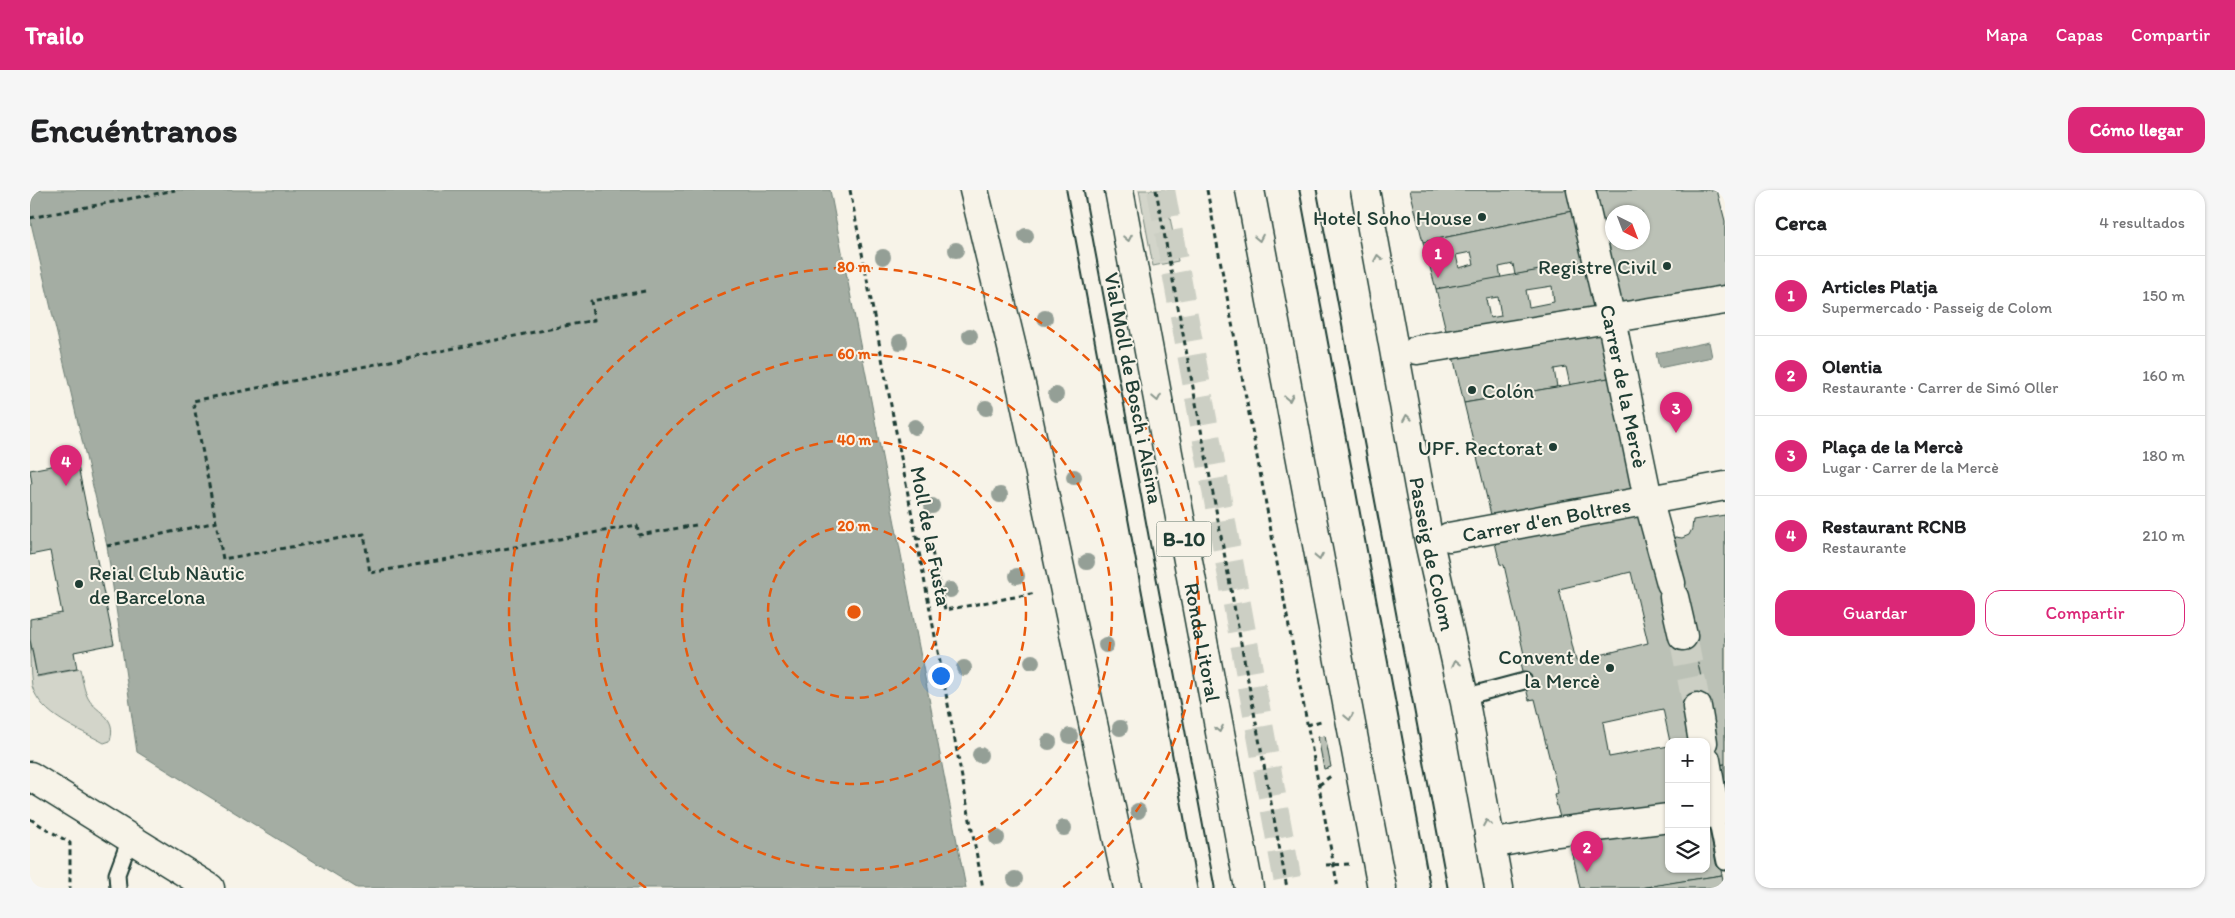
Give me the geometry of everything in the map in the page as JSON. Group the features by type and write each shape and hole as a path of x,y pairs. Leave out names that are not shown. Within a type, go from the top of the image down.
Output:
{"main road":[{"path":"974,190 1022,389 1128,888"},
{"name":"Ronda Litoral","path":"1119,190 1249,888"},
{"path":"1250,190 1382,888"},
{"name":"Passeig de Colom","path":"1365,190 1429,542 1464,697 1499,888"},
{"name":"Carrer de la Mercè","path":"1581,190 1611,319 1645,500 1673,590 1683,636"},
{"path":"1417,350 1725,300"},
{"name":"Carrer d'en Boltres","path":"1449,537 1725,486"},
{"path":"1697,707 1702,738"},
{"path":"30,776 210,888"},
{"path":"1710,783 1715,812"},
{"path":"1507,841 1549,833 1665,818"}],"lane":[{"name":"Vial Moll de Bosch i Alsina","path":"1075,190 1206,888"},
{"path":"1308,190 1438,888"},
{"path":"1464,697 1524,681"},
{"path":"1715,812 1725,862"},
{"path":"118,888 117,874 130,839"}],"path":[{"path":"30,218 175,190"},
{"name":"Moll de la Fusta","path":"850,190 983,888"},
{"path":"1156,190 1288,888"},
{"path":"1207,190 1338,888"},
{"path":"644,291 591,302 594,320 194,401 223,560 364,534 370,573 637,525 639,535 696,525"},
{"path":"107,546 216,522"},
{"path":"916,539 929,538 945,610 1064,588"},
{"path":"1307,725 1321,721"},
{"path":"30,819 70,843 70,888"},
{"path":"1326,865 1358,864"}],"shaded area":[{"path":"30,190 830,190 966,888 357,888 137,752 107,546 30,219"},
{"path":"1139,190 1165,190 1178,261 1153,266"},
{"path":"1709,342 1712,357 1659,368 1656,353"},
{"path":"30,642 37,677 80,669 90,702 108,719 111,725 110,741 104,743 73,727 52,714 44,706 32,686"}],"building":[{"name":"Hotel Soho House","path":"1410,190 1573,190 1577,210 1423,242"},
{"name":"Registre Civil","path":"1592,190 1717,190 1725,221 1725,289 1619,309 1606,250 1650,250 1650,205 1605,205 1605,247"},
{"path":"1577,210 1589,261 1515,275 1513,264 1499,267 1501,278 1436,289 1423,242","holes":["1471,252 1474,264 1459,268 1456,255"]},
{"path":"1589,261 1600,312 1448,339 1436,289","holes":["1552,286 1554,302 1529,307 1526,290","1498,297 1501,316 1490,318 1486,299"]},
{"path":"1603,325 1614,377 1570,385 1566,367 1554,369 1557,387 1464,403 1452,352"},
{"name":"UPF. Rectorat","path":"1614,377 1641,494 1492,519 1464,403"},
{"name":"Reial Club Nàutic de Barcelona","path":"77,461 114,644 74,652 77,669 37,676 30,639 30,619 62,613 50,551 30,555 30,484 32,484 30,470"},
{"name":"Convent de la Mercè","path":"1644,506 1693,634 1707,704 1696,738 1669,738 1663,709 1603,722 1609,757 1665,747 1665,811 1562,825 1554,795 1558,793 1535,699 1529,700 1519,660 1525,659 1504,565 1500,564 1493,534","holes":["1631,572 1648,643 1576,661 1559,589"]},
{"path":"1725,515 1725,764 1719,765 1673,541 1675,537 1682,538 1689,535 1693,520"},
{"path":"1325,736 1331,767 1324,769 1318,737"},
{"path":"1725,764 1725,795 1719,765"},
{"path":"1710,820 1722,875 1640,888 1580,888 1570,841 1665,828 1665,873 1710,873"},
{"path":"1722,875 1725,888 1640,888 1676,882"}],"tunnel":[{"path":"1161,190 1289,888"},
{"path":"1683,636 1697,707"}],"place":[{"name":"Hotel Soho House","path":"1482,217"},
{"name":"Registre Civil","path":"1667,266"},
{"name":"Articles Platja","path":"1438,278"},
{"name":"Colón","path":"1472,390"},
{"name":"Plaça de la Mercè","path":"1676,433"},
{"name":"UPF. Rectorat","path":"1553,447"},
{"name":"Restaurant RCNB","path":"66,486"},
{"name":"Reial Club Nàutic de Barcelona","path":"79,584"},
{"name":"Convent de la Mercè","path":"1610,668"},
{"name":"Olentia","path":"1587,872"}]}
